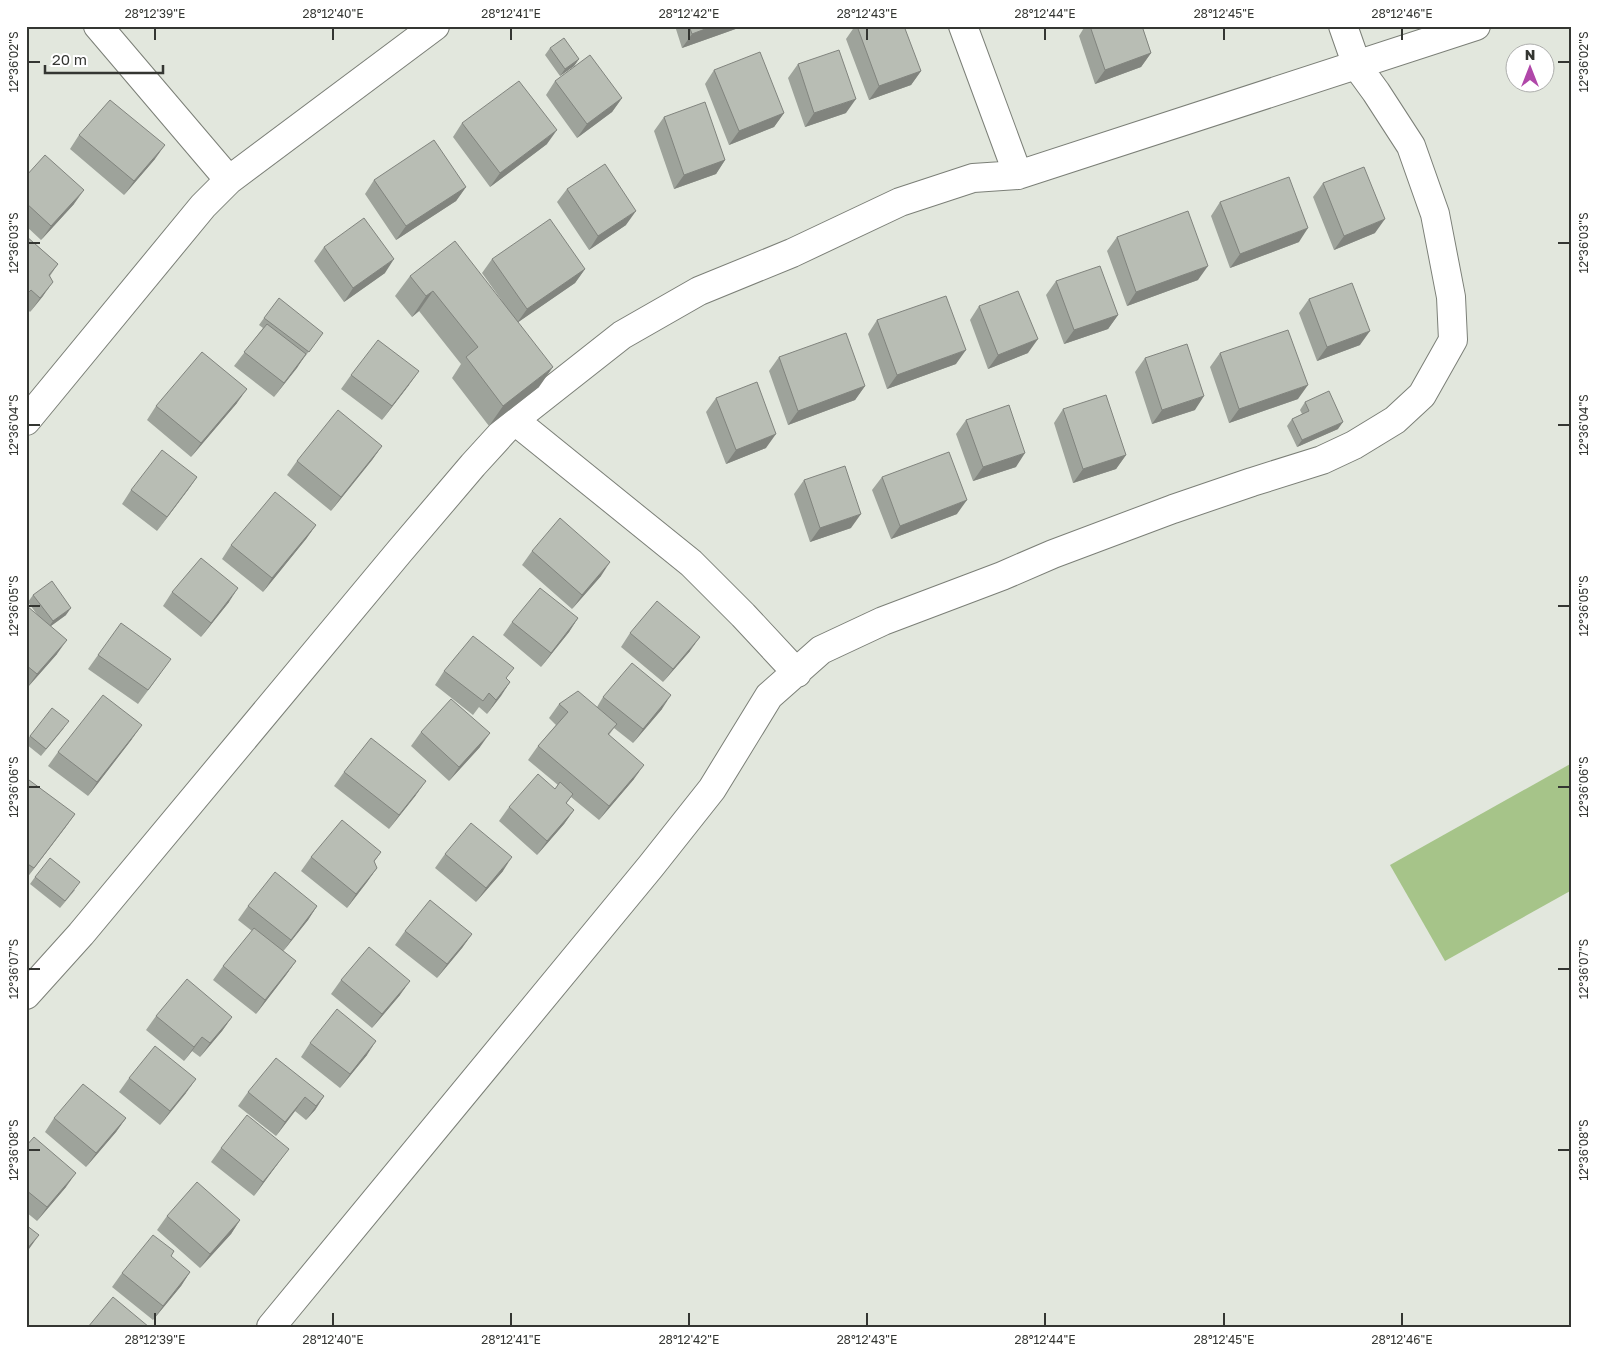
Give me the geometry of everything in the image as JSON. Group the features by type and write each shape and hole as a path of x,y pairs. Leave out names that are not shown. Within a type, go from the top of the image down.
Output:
{"street":[{"path":"98,26 229,180"},
{"path":"26,422 203,206 229,180 435,26"},
{"path":"963,26 1018,175"},
{"path":"271,1327 651,866 712,789 769,696 821,650 883,621 1002,576 1053,554 1174,509 1322,460 1354,445 1395,420 1422,395 1453,340 1451,297 1435,214 1411,146 1357,66 1343,26"},
{"path":"26,995 81,934 473,465 514,420 622,335 699,291 792,253 900,202 973,178 1018,175 1476,26"},
{"path":"514,420 691,563 797,673"}],"green space":[{"path":"1572,763 1572,890 1445,961 1390,865"}],"building":[{"path":"689,26 713,26 692,34"},
{"path":"857,26 904,26 921,71 879,86"},
{"path":"1090,26 1142,26 1151,53 1105,70"},
{"path":"564,38 579,59 565,69 550,48"},
{"path":"839,50 856,99 814,113 798,64"},
{"path":"760,52 784,113 739,131 714,70"},
{"path":"590,55 622,98 587,124 555,81"},
{"path":"519,81 557,130 500,173 462,123"},
{"path":"110,100 165,145 134,181 79,135"},
{"path":"705,102 725,160 684,175 664,117"},
{"path":"434,140 466,187 406,226 374,180"},
{"path":"45,155 84,190 51,226 26,203 26,176"},
{"path":"605,164 636,211 598,236 567,189"},
{"path":"1364,167 1385,219 1344,236 1323,183"},
{"path":"1289,177 1308,228 1240,254 1220,202"},
{"path":"1188,211 1208,266 1136,292 1117,237"},
{"path":"364,218 394,259 353,288 324,247"},
{"path":"550,219 585,269 527,309 492,259"},
{"path":"26,236 58,264 49,275 53,282 40,298 31,290 26,295"},
{"path":"455,241 553,367 503,406 466,357 478,347 433,291 426,296 410,276"},
{"path":"1100,266 1118,315 1074,330 1056,281"},
{"path":"1352,283 1370,331 1327,347 1309,299"},
{"path":"1018,291 1038,339 998,355 979,306"},
{"path":"946,296 966,350 897,375 877,320"},
{"path":"279,298 323,333 309,352 264,318"},
{"path":"267,324 306,354 284,383 244,352"},
{"path":"1288,330 1308,385 1239,409 1220,353"},
{"path":"846,333 865,386 798,411 779,357"},
{"path":"378,340 419,371 392,406 351,375"},
{"path":"1187,344 1204,396 1162,410 1145,358"},
{"path":"202,352 247,389 201,443 156,406"},
{"path":"757,382 776,434 736,450 716,398"},
{"path":"1329,391 1343,422 1302,440 1292,419 1309,411 1305,402"},
{"path":"1106,395 1126,455 1083,469 1063,409"},
{"path":"1009,405 1025,453 983,467 966,420"},
{"path":"338,410 382,446 341,497 297,461"},
{"path":"162,450 197,477 167,517 131,490"},
{"path":"949,452 967,500 900,526 882,477"},
{"path":"845,466 861,514 820,528 804,480"},
{"path":"275,492 316,525 272,578 231,545"},
{"path":"560,518 610,562 582,595 532,551"},
{"path":"201,558 238,588 211,623 172,592"},
{"path":"52,581 71,608 53,621 33,595"},
{"path":"540,588 578,618 551,653 512,622"},
{"path":"657,601 700,637 673,669 630,633"},
{"path":"27,606 67,640 37,674 26,665"},
{"path":"121,623 171,659 148,690 98,655"},
{"path":"473,636 514,668 506,678 510,682 496,700 489,693 483,701 444,671"},
{"path":"632,663 671,695 643,729 603,697"},
{"path":"578,691 617,724 608,734 644,765 609,806 538,746 568,712 559,704"},
{"path":"103,695 142,725 97,782 58,752"},
{"path":"451,699 490,733 459,767 421,732"},
{"path":"52,708 69,721 46,749 30,736"},
{"path":"371,738 426,781 399,815 344,772"},
{"path":"538,774 555,789 560,782 573,794 566,803 574,810 547,841 509,807"},
{"path":"29,780 75,814 34,868 26,863 26,784"},
{"path":"342,820 381,852 374,861 377,868 356,894 311,857"},
{"path":"471,823 512,857 486,888 445,854"},
{"path":"50,858 80,882 65,901 35,877"},
{"path":"275,872 317,906 291,940 248,906"},
{"path":"430,900 472,934 447,964 405,931"},
{"path":"254,928 296,961 265,1000 223,966"},
{"path":"369,947 410,981 382,1014 341,980"},
{"path":"187,979 232,1017 210,1043 202,1037 194,1047 156,1016"},
{"path":"337,1009 376,1041 350,1074 310,1043"},
{"path":"155,1046 196,1079 170,1111 129,1078"},
{"path":"276,1058 324,1096 316,1106 305,1097 285,1122 248,1092"},
{"path":"83,1084 126,1118 96,1153 54,1118"},
{"path":"247,1115 289,1149 263,1182 221,1148"},
{"path":"34,1137 76,1173 47,1207 26,1190 26,1146"},
{"path":"197,1182 240,1220 210,1254 167,1216"},
{"path":"26,1225 39,1235 26,1250"},
{"path":"153,1235 174,1251 171,1256 190,1272 163,1306 122,1273"},
{"path":"113,1297 149,1327 88,1327"}]}
